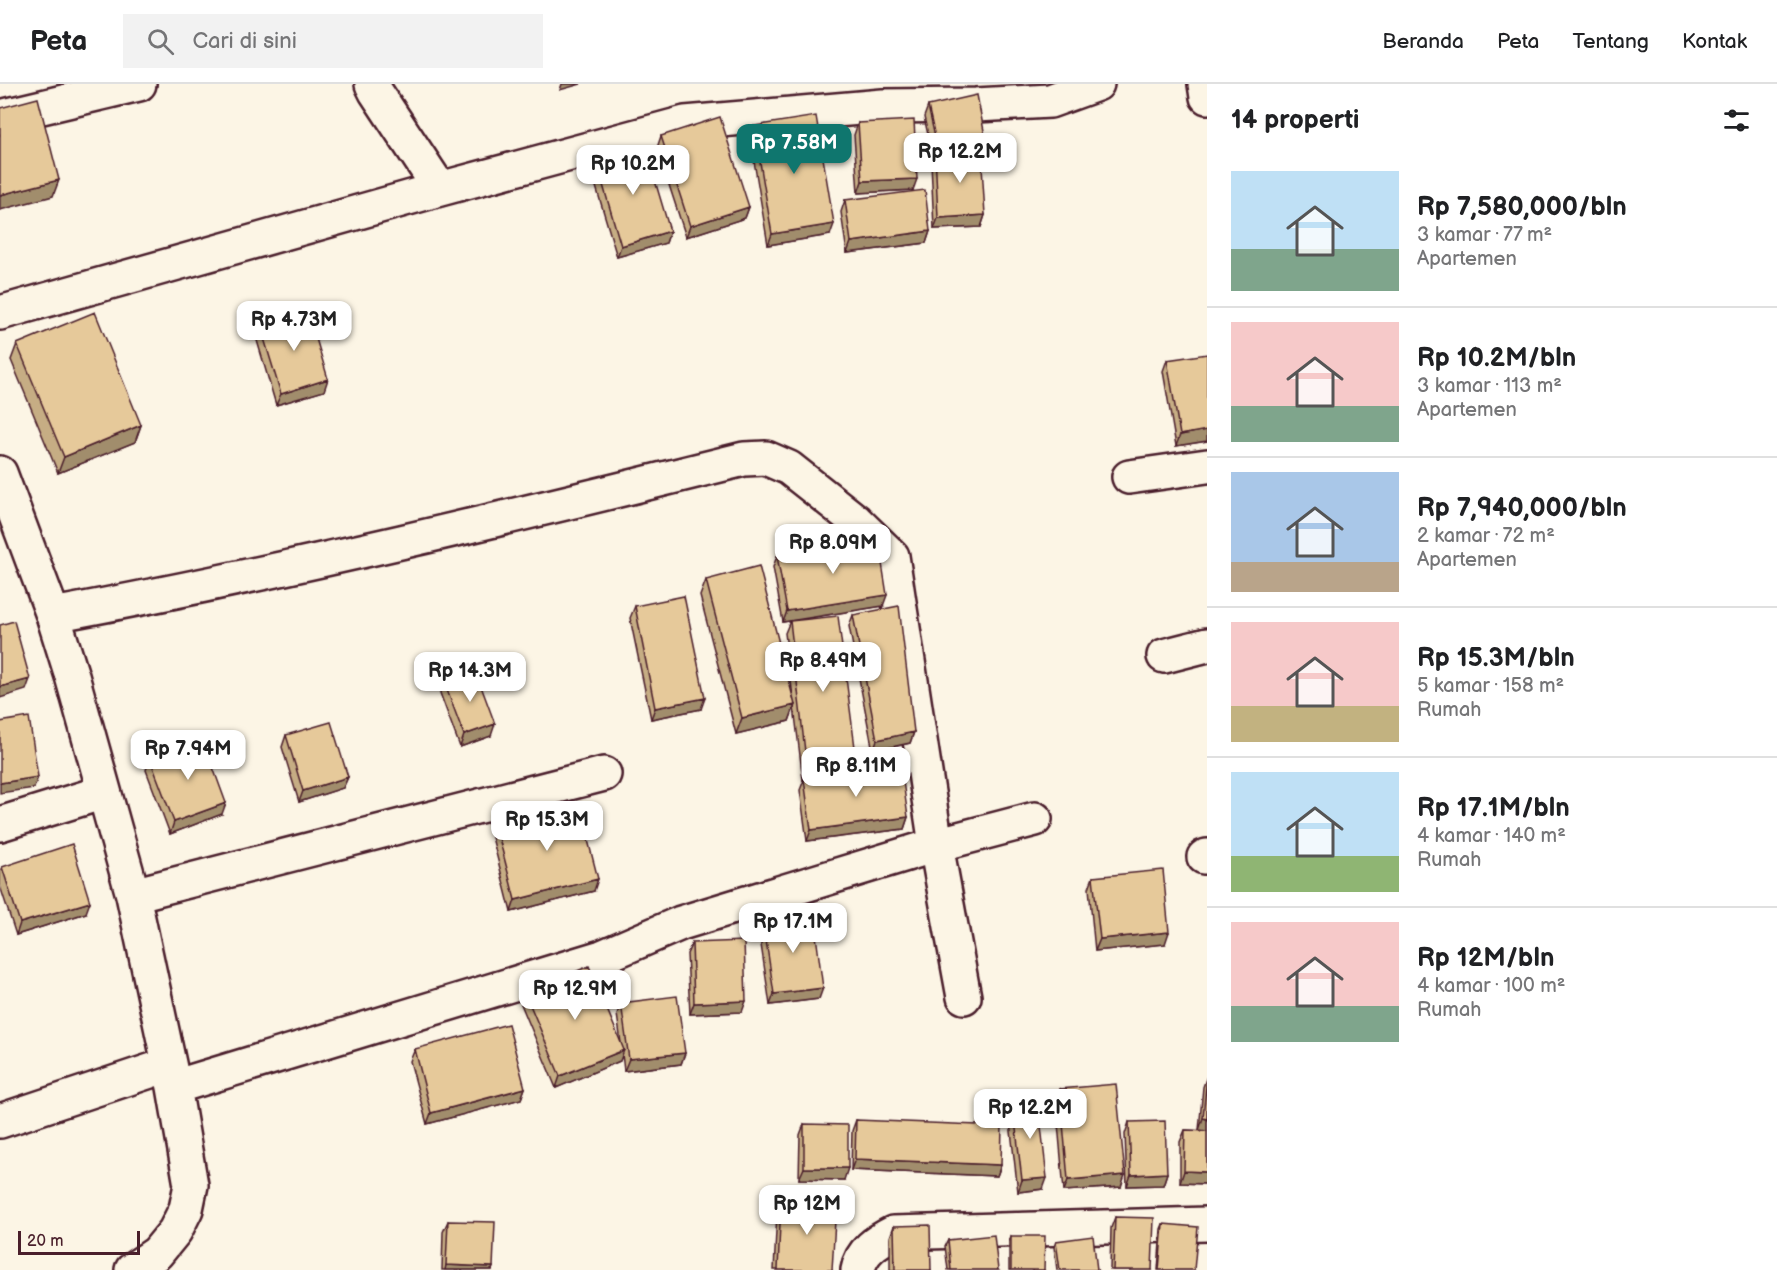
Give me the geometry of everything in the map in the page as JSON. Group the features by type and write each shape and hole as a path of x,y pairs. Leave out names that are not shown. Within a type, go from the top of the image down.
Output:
{"street":[{"path":"0,117 139,84"},
{"path":"372,84 440,189"},
{"path":"0,313 440,189 685,123 883,106 974,94 1050,101 1097,84"},
{"path":"1205,84 1207,97"},
{"path":"52,615 194,589 483,525 744,459 766,458 789,468 856,521 892,556 936,845 964,997"},
{"path":"1129,477 1207,466"},
{"path":"0,473 52,615 133,895 191,1185 186,1209 175,1231 157,1253 132,1270"},
{"path":"1164,656 1207,645"},
{"path":"133,895 604,774"},
{"path":"0,824 105,792"},
{"path":"0,1121 602,957 681,923 936,845 1035,819"},
{"path":"858,1270 867,1251 877,1241 893,1233 1207,1224"}],"building":[{"path":"977,95 985,136 937,146 928,106"},
{"path":"38,98 59,180 0,195 0,108"},
{"path":"816,116 834,224 772,234 754,126"},
{"path":"720,117 749,207 690,226 661,136"},
{"path":"914,120 917,179 862,181 858,123"},
{"path":"645,147 670,231 621,246 596,161"},
{"path":"981,150 985,215 938,218 935,152"},
{"path":"925,190 930,231 851,242 845,200"},
{"path":"308,311 328,379 281,394 260,325"},
{"path":"95,312 141,425 64,457 17,344"},
{"path":"1207,354 1207,430 1180,435 1167,360"},
{"path":"878,538 887,595 787,611 777,556"},
{"path":"759,566 795,705 742,718 706,580"},
{"path":"684,596 705,698 655,708 635,606"},
{"path":"899,606 914,732 877,740 853,615"},
{"path":"838,616 857,763 807,769 790,621"},
{"path":"14,621 30,679 0,687 0,625"},
{"path":"475,670 495,724 464,735 444,682"},
{"path":"29,717 38,777 0,783 0,722"},
{"path":"331,722 348,777 303,791 286,735"},
{"path":"203,740 226,803 174,822 150,759"},
{"path":"901,767 908,817 811,830 804,779"},
{"path":"579,805 598,879 515,900 496,826"},
{"path":"72,844 90,902 20,923 2,867"},
{"path":"1163,870 1169,932 1100,939 1093,877"},
{"path":"813,913 823,988 774,994 763,920"},
{"path":"744,941 746,1001 694,1003 692,943"},
{"path":"589,966 624,1050 560,1076 525,993"},
{"path":"677,996 685,1053 629,1059 621,1003"},
{"path":"508,1024 525,1088 431,1113 415,1049"},
{"path":"1207,1076 1207,1119 1203,1118"},
{"path":"1116,1084 1125,1175 1068,1180 1060,1089"},
{"path":"1038,1100 1047,1178 1022,1180 1013,1103"},
{"path":"856,1120 1002,1126 1001,1165 855,1159"},
{"path":"1165,1121 1167,1173 1131,1175 1129,1122"},
{"path":"804,1124 848,1125 848,1168 804,1168"},
{"path":"1185,1130 1207,1131 1207,1172 1184,1171"},
{"path":"781,1201 836,1204 832,1270 778,1270"},
{"path":"1115,1217 1154,1218 1152,1270 1113,1270"},
{"path":"448,1221 495,1222 493,1267 446,1265"},
{"path":"1163,1224 1198,1227 1194,1270 1159,1270"},
{"path":"930,1225 931,1270 895,1270 894,1226"},
{"path":"994,1235 998,1270 951,1270 948,1240"},
{"path":"1011,1236 1045,1236 1044,1270 1011,1270"},
{"path":"1093,1236 1097,1270 1060,1270 1056,1241"}]}
